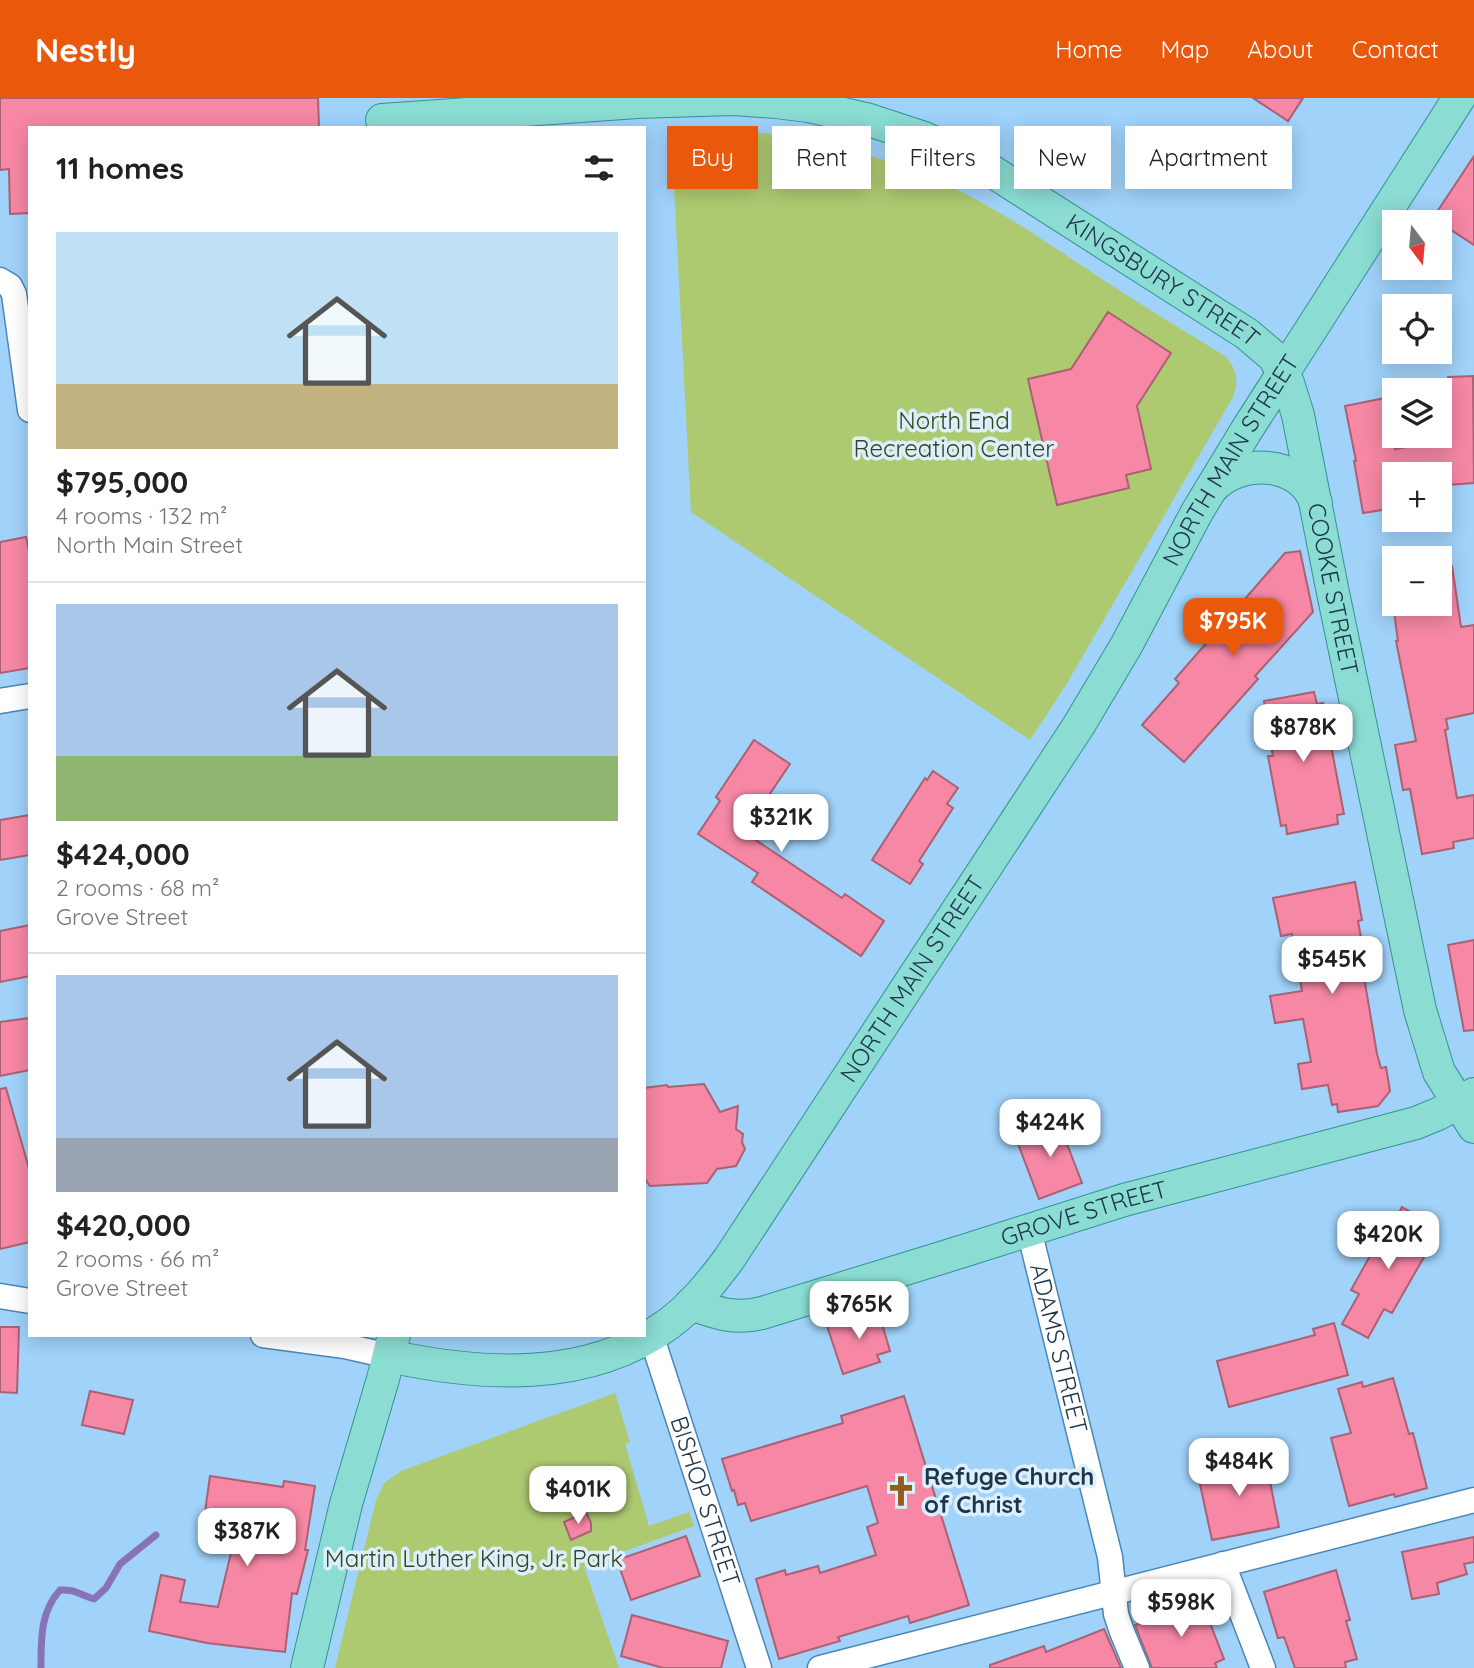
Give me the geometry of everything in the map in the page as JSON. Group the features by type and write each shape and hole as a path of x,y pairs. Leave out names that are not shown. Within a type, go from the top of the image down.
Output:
{"main road":[{"name":"NORTH MAIN STREET","path":"392,1346 425,1364 467,1369 537,1370 593,1360 625,1349 668,1324 710,1284 1079,725 1121,656 1210,490 1459,98"},
{"name":"KINGSBURY STREET","path":"382,115 674,99 751,99 808,106 887,125 946,147 1017,186 1247,334 1268,351 1283,372"},
{"name":"COOKE STREET","path":"1283,372 1298,415 1417,1000 1439,1072 1469,1108"},
{"path":"1210,490 1237,471 1277,469 1304,482 1317,507"},
{"name":"GROVE STREET","path":"691,1304 728,1316 752,1316 957,1254 1135,1196 1469,1108"},
{"path":"307,1668 350,1488 392,1346"}],"street":[{"path":"0,280 10,286 14,294 28,398"},
{"path":"0,701 28,696"},
{"name":"ADAMS STREET","path":"1029,1230 1110,1557 1118,1623 1138,1668"},
{"path":"0,1296 28,1301"},
{"name":"BISHOP STREET","path":"651,1335 759,1668"},
{"path":"278,1337 345,1346 392,1346"},
{"path":"820,1668 1474,1500"},
{"path":"1223,1564 1263,1668"}],"green space":[{"name":"North End Recreation Center","path":"758,133 772,135 772,189 871,189 871,156 885,161 885,189 955,189 990,207 1225,356 1236,375 1233,397 1066,685 1030,740 691,512 674,189 758,189"},
{"name":"Martin Luther King, Jr. Park","path":"615,1393 630,1442 625,1444 649,1526 689,1512 694,1526 584,1566 619,1668 335,1668 376,1500 384,1483 401,1471"}],"building":[{"path":"0,98 318,98 319,126 28,126 28,213 10,214 9,169 0,170"},
{"path":"1253,98 1303,98 1288,121"},
{"path":"1474,156 1474,245 1452,231 1452,210 1438,210"},
{"path":"1108,312 1171,353 1137,406 1151,469 1126,475 1129,488 1057,505 1028,379 1071,369"},
{"path":"1473,376 1474,483 1452,485 1452,462 1382,462 1382,510 1363,513 1345,406 1382,399 1382,448 1452,448 1452,378 1448,377"},
{"path":"26,537 28,546 28,668 0,673 0,542"},
{"path":"1300,551 1313,612 1255,676 1258,679 1184,762 1142,725 1179,683 1175,679 1285,553"},
{"path":"1452,566 1461,627 1474,625 1474,713 1446,719 1448,729 1445,730 1457,798 1474,795 1474,838 1453,842 1454,848 1422,854 1410,789 1403,790 1395,745 1416,741 1395,616 1452,616"},
{"path":"1314,692 1317,704 1323,703 1344,814 1337,815 1338,824 1287,834 1286,825 1281,826 1268,756 1273,756 1273,750 1264,701"},
{"path":"754,740 790,764 744,832 842,898 845,894 884,921 861,956 752,882 758,873 698,834 720,801 716,797"},
{"path":"933,771 958,788 947,804 953,808 919,861 923,864 910,884 872,860 925,778 927,780"},
{"path":"28,815 28,855 0,860 0,820"},
{"path":"1355,882 1362,920 1358,921 1368,976 1364,977 1377,1054 1381,1068 1386,1067 1390,1091 1378,1106 1338,1112 1337,1104 1332,1105 1328,1085 1302,1089 1298,1064 1311,1062 1303,1019 1275,1023 1270,996 1302,991 1292,934 1281,936 1273,898"},
{"path":"28,925 28,976 0,982 0,931"},
{"path":"1474,940 1474,1030 1464,1031 1448,945"},
{"path":"28,1018 28,1070 0,1076 0,1022"},
{"path":"704,1084 720,1112 738,1106 736,1129 743,1134 745,1149 736,1166 717,1169 707,1183 650,1186 646,1181 646,1088"},
{"path":"6,1088 28,1165 28,1242 0,1249 0,1089"},
{"path":"1061,1117 1071,1143 1067,1144 1082,1183 1039,1199 1017,1141 1033,1135 1031,1128"},
{"path":"1402,1207 1428,1222 1423,1230 1428,1233 1421,1246 1428,1250 1392,1313 1384,1309 1368,1338 1342,1324 1359,1294 1351,1290 1394,1213 1398,1215"},
{"path":"878,1310 890,1351 877,1355 880,1362 843,1374 827,1326"},
{"path":"1334,1323 1348,1375 1229,1407 1217,1361 1315,1335 1313,1329"},
{"path":"0,1327 19,1327 17,1393 0,1392"},
{"path":"1393,1378 1409,1434 1413,1433 1427,1488 1349,1506 1331,1438 1351,1433 1338,1389 1362,1382 1363,1387"},
{"path":"90,1391 133,1400 124,1434 82,1425"},
{"path":"904,1396 969,1605 910,1623 908,1616 838,1637 840,1641 779,1659 756,1579 785,1570 786,1575 818,1566 820,1573 876,1555 867,1527 878,1523 867,1486 751,1521 745,1503 738,1505 722,1459 843,1423 841,1416"},
{"path":"1264,1451 1279,1527 1212,1540 1198,1475 1235,1466 1233,1457"},
{"path":"210,1476 283,1487 284,1481 315,1486 305,1550 308,1550 297,1594 292,1593 285,1652 207,1643 149,1631 161,1575 185,1580 180,1602 218,1607 238,1524 204,1519"},
{"path":"586,1512 591,1531 571,1540 564,1522"},
{"path":"686,1536 700,1576 631,1600 617,1560"},
{"path":"1474,1537 1474,1562 1464,1564 1467,1574 1437,1583 1439,1594 1412,1599 1402,1552"},
{"path":"1336,1570 1350,1620 1346,1621 1357,1659 1345,1662 1346,1668 1295,1668 1284,1637 1278,1638 1264,1592"},
{"path":"1201,1600 1224,1659 1215,1663 1217,1668 1152,1668 1135,1625"},
{"path":"632,1615 728,1641 721,1668 663,1668 621,1656"},
{"path":"1104,1629 1121,1668 990,1668 990,1665 1044,1646 1046,1652"}],"waterway":[{"path":"41,1668 45,1617 60,1590 74,1591 94,1599 106,1588 120,1564 156,1535"}],"place":[{"name":"Refuge Church of Christ","path":"901,1491"}]}
